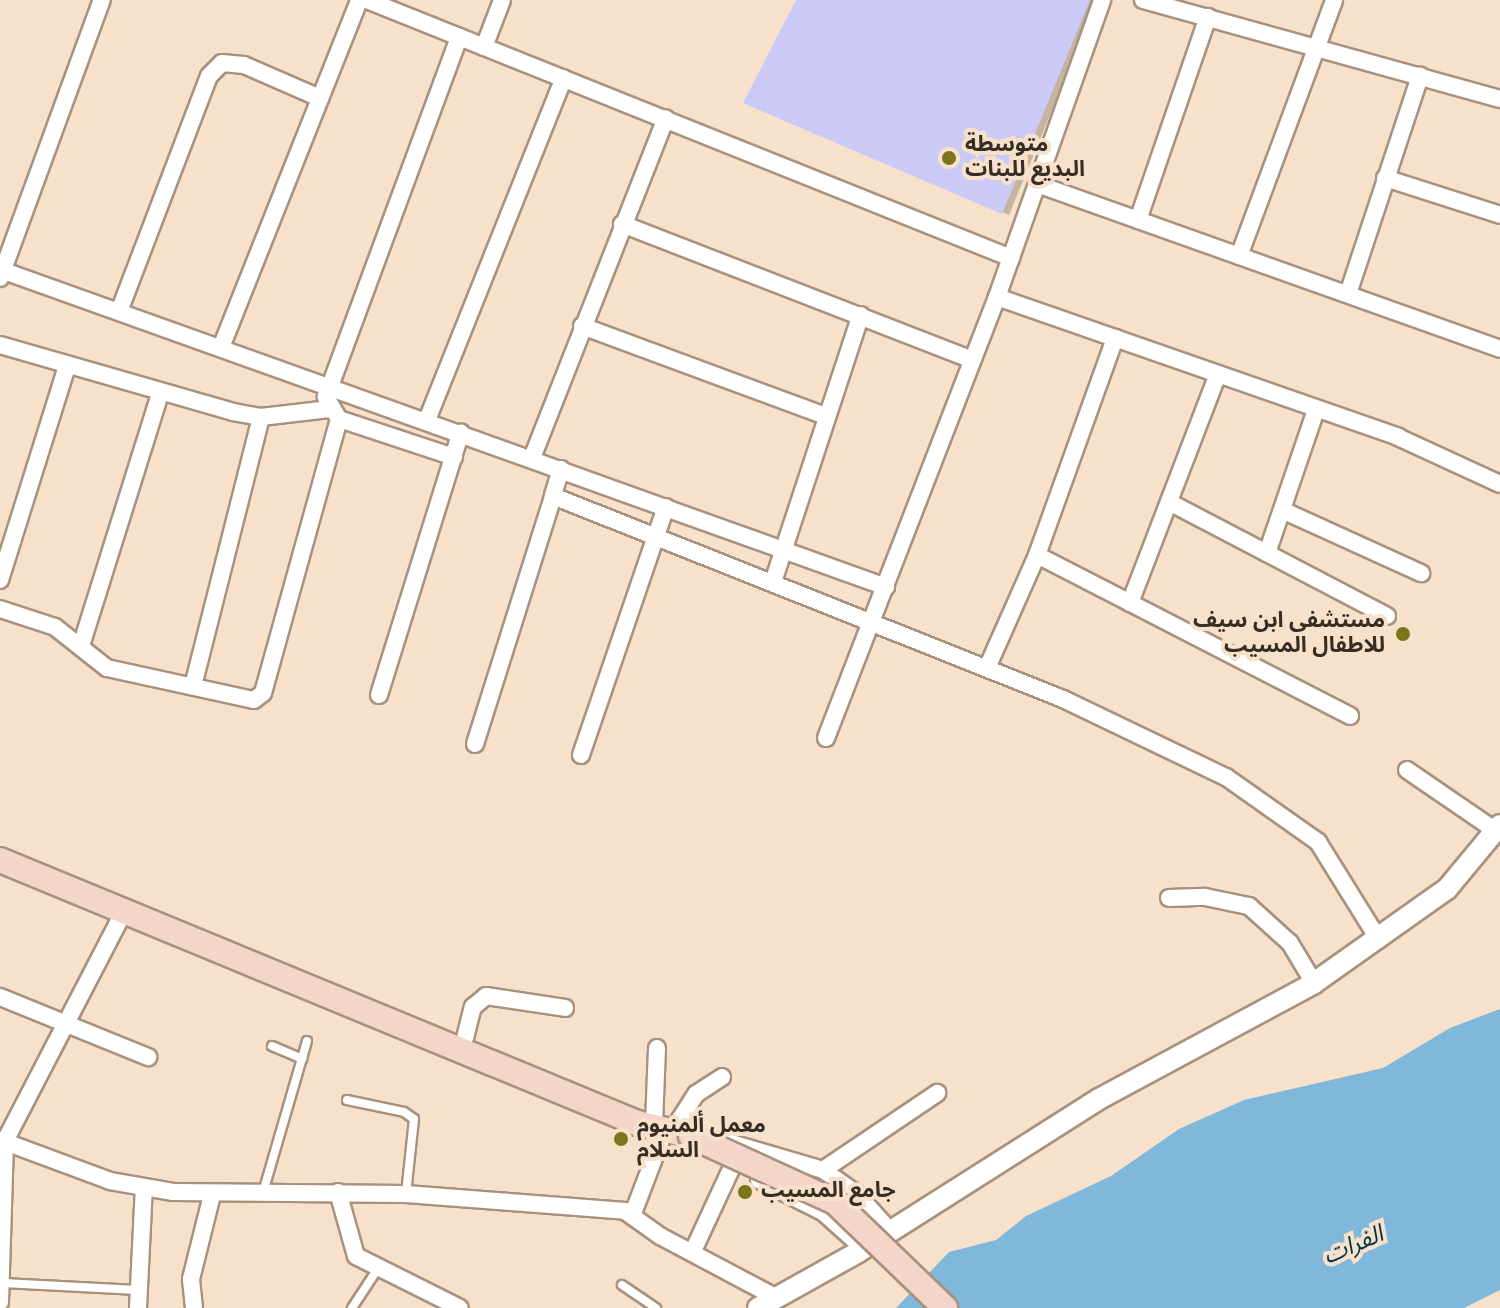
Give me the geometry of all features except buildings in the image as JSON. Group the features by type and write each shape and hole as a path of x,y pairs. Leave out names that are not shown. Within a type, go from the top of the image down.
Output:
{"main road":[{"path":"0,844 633,1105 671,1129 835,1202 945,1308"},
{"path":"0,860 637,1123 671,1129"}],"street":[{"path":"102,0 2,275 120,309 886,587"},
{"path":"222,345 359,0"},
{"path":"367,0 1011,258"},
{"path":"484,47 502,0"},
{"path":"826,738 875,621 997,297 1102,0"},
{"path":"1143,0 1500,99"},
{"path":"1239,256 1334,0"},
{"path":"1138,220 1208,17"},
{"path":"0,609 55,627 107,668 193,686 242,701 263,693 334,414 329,384 459,37"},
{"path":"120,309 209,76 222,63 244,65 320,98"},
{"path":"1348,294 1420,76"},
{"path":"427,420 564,78"},
{"path":"532,458 666,118"},
{"path":"1385,178 1500,215"},
{"path":"1037,184 1500,349"},
{"path":"622,224 973,360"},
{"path":"997,297 1426,448 1500,484"},
{"path":"773,582 781,549 861,315"},
{"path":"582,326 825,416"},
{"path":"987,668 1037,555 1115,338"},
{"path":"0,345 160,394 261,417 334,414 454,457"},
{"path":"0,580 67,366"},
{"path":"1130,603 1218,374"},
{"path":"81,646 160,394"},
{"path":"1267,553 1316,410"},
{"path":"193,686 261,417"},
{"path":"379,695 461,432"},
{"path":"475,744 561,469"},
{"path":"553,496 875,621 1167,747 1272,806 1305,830 1332,859 1379,940"},
{"path":"1169,502 1387,616"},
{"path":"581,755 666,507"},
{"path":"1282,510 1421,573"},
{"path":"1037,555 1350,716"},
{"path":"2,1140 110,1181 212,1195 264,1189 406,1194 625,1211 693,1251 767,1302 863,1248 1099,1099 1314,983 1379,940 1447,889 1498,828 1407,770"},
{"path":"1169,898 1205,897 1249,906 1290,943 1314,983"},
{"path":"0,1302 2,1140 124,911"},
{"path":"465,1038 473,1007 486,996 565,1008"},
{"path":"0,997 148,1057"},
{"path":"657,1048 671,1129 732,1167 823,1212 863,1248"},
{"path":"632,1216 671,1129 696,1094 722,1077"},
{"path":"823,1170 937,1093"},
{"path":"671,1129 823,1170 857,1194 890,1231"},
{"path":"693,1251 732,1167"},
{"path":"138,1308 144,1187"},
{"path":"338,1192 350,1246 377,1270 460,1308"},
{"path":"194,1308 191,1279 212,1195"}],"lane":[{"path":"264,1189 307,1041"},
{"path":"272,1046 302,1059"},
{"path":"347,1100 404,1112 414,1119 406,1194"},
{"path":"352,1308 377,1270"},
{"path":"2,1283 139,1290"},
{"path":"622,1285 656,1308"}],"water":[{"name":"الفرات","path":"1500,1009 1500,1290 1464,1308 896,1308 949,1252 996,1240 1026,1216 1111,1176 1179,1129 1244,1100 1383,1068 1450,1028"}],"place":[{"name":"متوسطة البديع للبنات","path":"949,158"},
{"name":"مستشفى ابن سيف للاطفال المسيب","path":"1403,634"},
{"name":"معمل ألمنيوم السلام","path":"621,1139"},
{"name":"جامع المسيب","path":"745,1192"}]}
